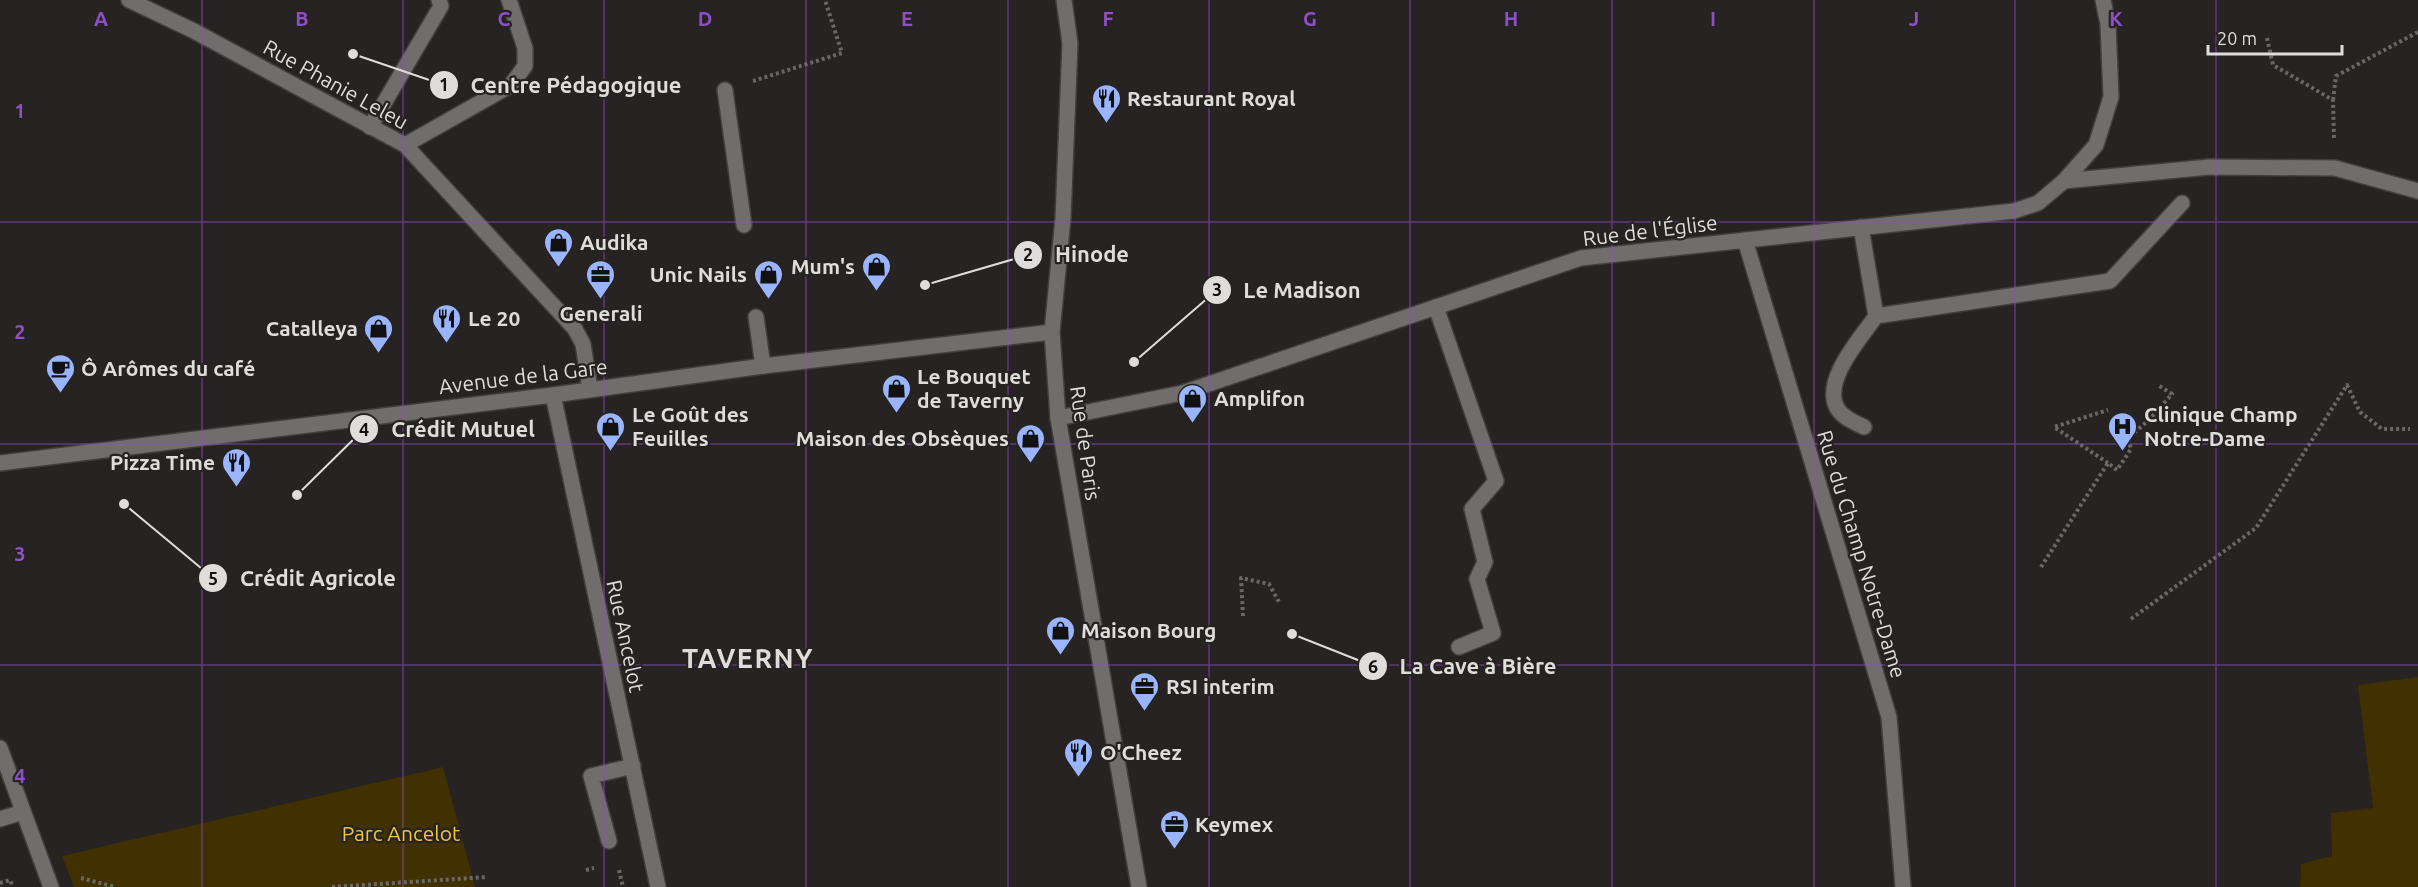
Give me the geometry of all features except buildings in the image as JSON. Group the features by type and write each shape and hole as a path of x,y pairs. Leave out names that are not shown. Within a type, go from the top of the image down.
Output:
{"street":[{"name":"Rue Phanie Leleu","path":"129,0 194,31 405,145 575,329 583,344 590,389"},
{"path":"369,127 441,6 439,0"},
{"path":"405,145 511,86 525,66 525,48 509,0"},
{"name":"Rue de Paris","path":"1064,0 1070,43 1064,218 1052,332 1058,418 1139,887"},
{"name":"Rue de l'Église","path":"1058,418 1182,393 1581,258 2014,211 2038,203 2064,182 2096,145 2111,97 2108,24 2103,0"},
{"path":"725,90 744,225"},
{"path":"2064,182 2209,167 2335,168 2418,191"},
{"path":"1876,316 2110,281 2182,203"},
{"path":"1861,228 1876,316 1845,359 1833,390 1837,408 1841,413 1864,427"},
{"name":"Rue du Champ Notre-Dame","path":"1745,240 1889,717 1903,887"},
{"path":"1436,307 1496,481 1472,509 1485,562 1477,579 1493,633 1459,646"},
{"path":"756,317 763,366"},
{"name":"Avenue de la Gare","path":"0,463 553,395 763,366 1052,332"},
{"name":"Rue Ancelot","path":"553,395 658,887"},
{"path":"0,748 51,887"},
{"path":"609,841 591,776 633,766"},
{"path":"0,819 23,812"}],"path":[{"path":"725,90 842,53 825,0"},
{"path":"2335,168 2333,100 2336,76 2418,32"},
{"path":"2267,38 2274,64 2333,100"},
{"path":"2108,410 2054,427 2117,470 2131,448 2128,438 2149,420 2172,394 2158,385"},
{"path":"2131,619 2256,528 2347,385 2360,412 2382,429 2409,429"},
{"path":"2041,567 2108,463"},
{"path":"1243,616 1241,578 1269,584 1279,602"},
{"path":"332,887 487,877"},
{"path":"0,883 10,880 13,887"}],"green space":[{"path":"2418,677 2418,887 2300,887 2301,864 2332,856 2331,813 2373,808 2358,685"},
{"name":"Parc Ancelot","path":"443,767 475,887 74,887 62,856"}],"place":[{"name":"Centre Pédagogique","path":"353,54"},
{"name":"Restaurant Royal","path":"1106,124"},
{"name":"Audika","path":"559,268"},
{"name":"Hinode","path":"925,285"},
{"name":"Mum's","path":"876,292"},
{"name":"Generali","path":"601,300"},
{"name":"Unic Nails","path":"768,300"},
{"name":"Le 20","path":"447,344"},
{"name":"Catalleya","path":"379,354"},
{"name":"Le Madison","path":"1134,362"},
{"name":"Ô Arômes du café","path":"60,394"},
{"name":"Le Bouquet de Taverny","path":"896,414"},
{"name":"Amplifon","path":"1193,424"},
{"name":"Le Goût des Feuilles","path":"611,452"},
{"name":"Clinique Champ Notre-Dame","path":"2123,452"},
{"name":"Maison des Obsèques","path":"1030,464"},
{"name":"Pizza Time","path":"236,488"},
{"name":"Crédit Mutuel","path":"297,495"},
{"name":"Crédit Agricole","path":"124,504"},
{"name":"La Cave à Bière","path":"1292,634"},
{"name":"Maison Bourg","path":"1060,656"},
{"name":"RSI interim","path":"1145,712"},
{"name":"O'Cheez","path":"1079,778"},
{"name":"Keymex","path":"1174,850"}],"district":[{"name":"TAVERNY","path":"748,658"}]}
